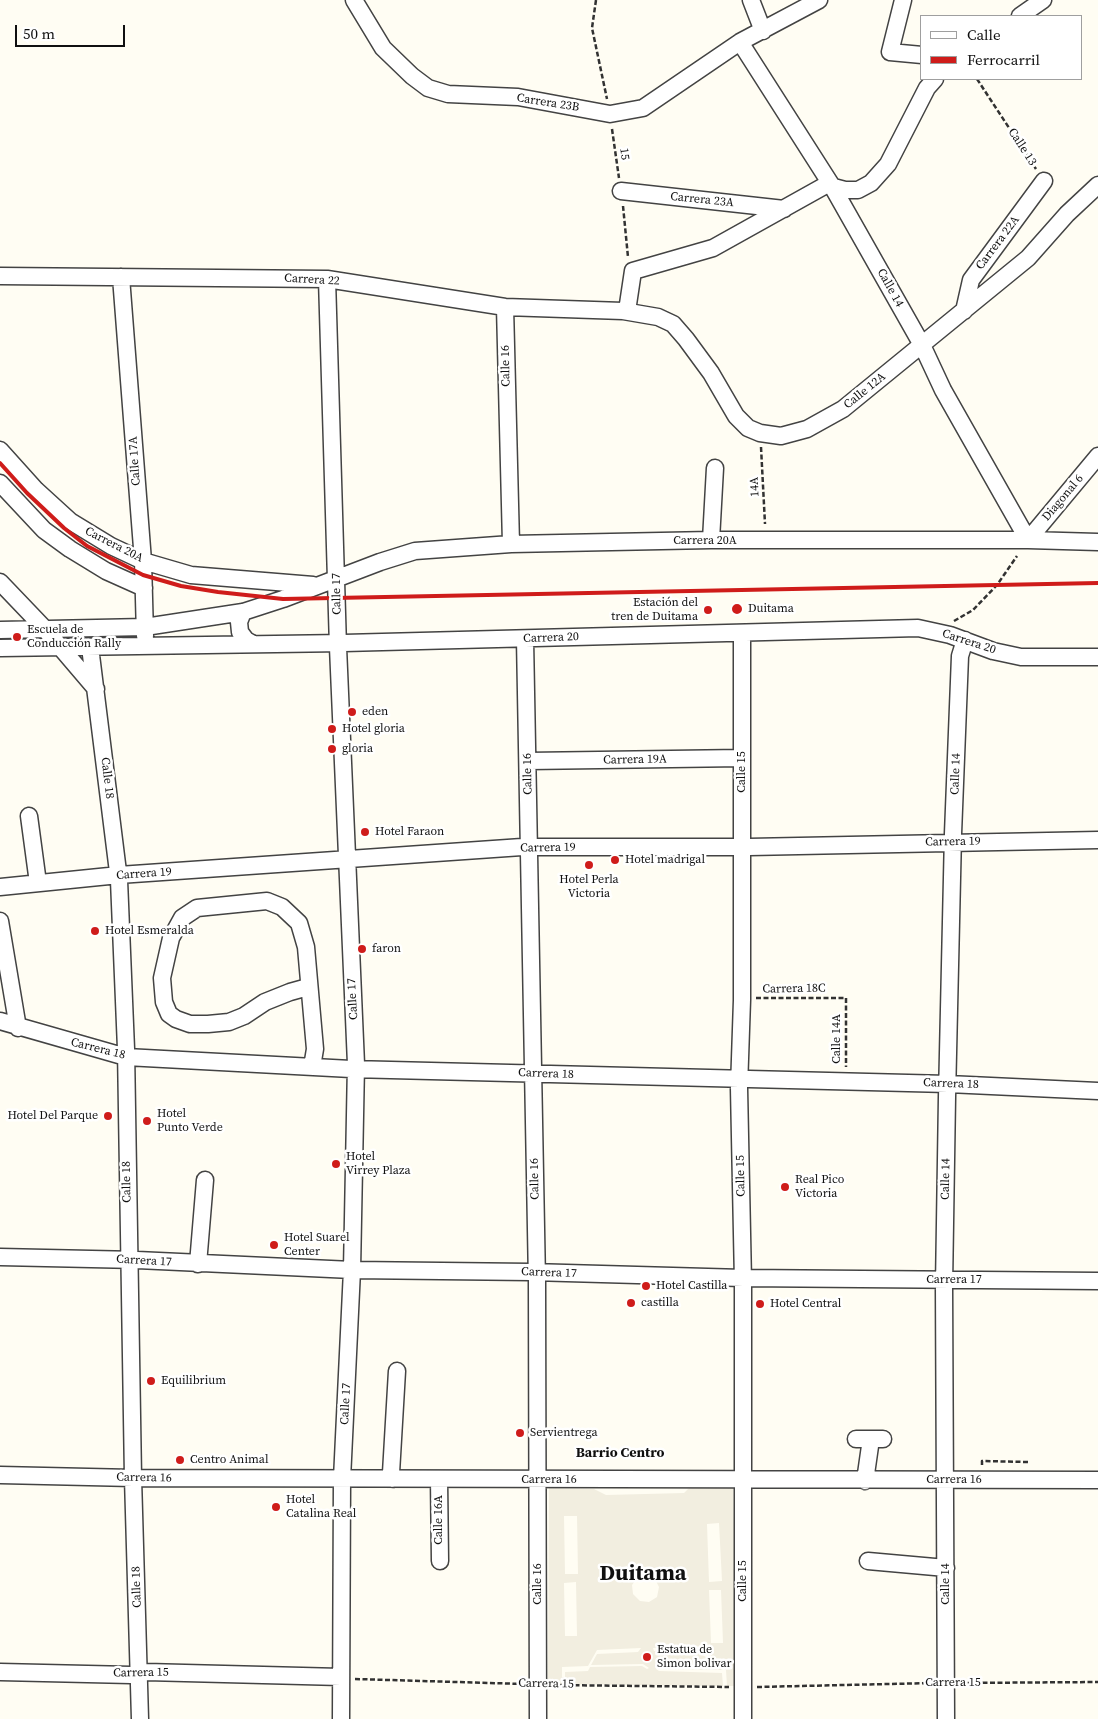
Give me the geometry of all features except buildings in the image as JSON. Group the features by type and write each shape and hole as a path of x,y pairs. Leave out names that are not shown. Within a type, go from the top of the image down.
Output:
{"street":[{"name":"Carrera 23B","path":"354,0 383,48 412,76 428,88 448,94 518,98 610,114 643,108 740,42 819,0"},
{"path":"751,0 763,31"},
{"path":"903,0 890,52 920,54"},
{"path":"1021,15 1043,0"},
{"name":"Calle 14","path":"740,42 832,186 922,345 943,390 1028,540"},
{"path":"625,311 633,270 713,248 826,185 845,190 858,190 871,183 888,164 927,88 935,80"},
{"name":"Carrera 22A","path":"964,311 970,280 1044,181"},
{"name":"Calle 12A","path":"625,311 658,317 673,324 711,373 736,416 748,428 760,433 781,436 807,429 843,408 1028,258 1067,214 1098,185"},
{"name":"Carrera 23A","path":"621,191 784,209"},
{"name":"Carrera 22","path":"0,276 327,279 505,307 625,311"},
{"name":"Calle 17A","path":"121,277 143,561 145,646"},
{"name":"Calle 17","path":"327,279 338,643 356,1069 352,1270 342,1479 345,1678 341,1719"},
{"name":"Calle 16","path":"505,307 511,544"},
{"name":"Carrera 20A","path":"0,450 36,490 70,521 111,546 143,561 190,575 318,585"},
{"name":"Diagonal 6","path":"1028,540 1098,456"},
{"path":"711,540 715,468"},
{"path":"0,483 44,530 106,571 144,588"},
{"name":"Carrera 20A","path":"0,630 145,626 243,612 337,577 415,551 511,544 711,540 1028,540 1098,542"},
{"path":"0,582 44,628 96,689"},
{"path":"243,612 239,622 240,632 246,640 253,644"},
{"name":"Carrera 20","path":"0,648 525,639 918,628 950,634 963,648 993,651 1021,658 1098,657"},
{"name":"Calle 15","path":"742,634 742,1000 739,1079 743,1278 746,1687 743,1719"},
{"name":"Calle 16","path":"525,639 536,1273 538,1719"},
{"name":"Calle 18","path":"90,647 119,875 126,1057 133,1478 140,1719"},
{"name":"Calle 14","path":"946,1719 944,1280 953,842 963,648"},
{"name":"Carrera 19A","path":"528,761 742,758"},
{"path":"29,816 38,883"},
{"name":"Carrera 19","path":"0,887 119,875 347,858 530,848 742,847 1098,840"},
{"path":"308,987 265,1002 244,1016 229,1022 190,1024 176,1020 169,1014 164,1002 162,978 171,938 182,918 197,908 267,901 282,907 298,923 306,947 314,1049 312,1067"},
{"path":"0,921 18,1028"},
{"name":"Carrera 18","path":"0,1021 18,1028 126,1057 356,1069 948,1084 1098,1091"},
{"path":"198,1264 206,1180"},
{"name":"Carrera 17","path":"0,1257 129,1260 352,1270 743,1278 1098,1281"},
{"path":"393,1479 391,1473 397,1371"},
{"path":"865,1481 870,1439"},
{"name":"Carrera 16","path":"0,1475 133,1478 538,1480 1098,1480"},
{"name":"Calle 16A","path":"439,1479 440,1561"},
{"path":"868,1560 946,1568"},
{"name":"Carrera 15","path":"0,1672 131,1675 140,1672 345,1678"}],"path":[{"name":"15","path":"596,0 592,28 610,114 621,191 628,264"},
{"name":"Calle 13","path":"978,80 1044,181"},
{"name":"14A","path":"760,433 766,541"},
{"path":"952,622 974,610 997,585 1028,540"},
{"name":"Carrera 18C","path":"742,1000 846,998"},
{"name":"Calle 14A","path":"846,998 846,1081"},
{"name":"Carrera 16","path":"982,1461 1028,1462 1028,1464"},
{"name":"Carrera 15","path":"345,1678 538,1685 746,1687 1098,1682"}],"shaded area":[{"path":"690,1487 733,1487 738,1686 727,1686 726,1670 697,1646 653,1648 654,1651 695,1649 723,1670 656,1669 659,1671 722,1673 723,1686 548,1684 549,1488 594,1489 606,1495 684,1493","holes":["564,1516 577,1516 578,1574 565,1574","719,1523 722,1581 709,1582 707,1524","647,1574 655,1579 659,1587 657,1597 649,1602 640,1601 633,1594 632,1585 638,1577","576,1582 577,1636 565,1636 564,1583","709,1590 721,1590 723,1643 711,1643","641,1648 638,1652 597,1654 591,1665 643,1664 649,1668 647,1669 642,1666 590,1667 588,1671 565,1672 565,1677 562,1677 562,1667 588,1666 597,1650"]}],"railway":[{"path":"0,463 27,493 64,528 87,546 143,575 181,586 218,592 283,599 1098,583"}],"place":[{"name":"Duitama","path":"737,609"},
{"name":"Estación del tren de Duitama","path":"708,610"},
{"name":"Escuela de Conducción Rally","path":"17,637"},
{"name":"eden","path":"352,712"},
{"name":"Hotel gloria","path":"332,729"},
{"name":"gloria","path":"332,749"},
{"name":"Hotel Faraon","path":"365,832"},
{"name":"Hotel madrigal","path":"615,860"},
{"name":"Hotel Perla Victoria","path":"589,865"},
{"name":"Hotel Esmeralda","path":"95,931"},
{"name":"faron","path":"362,949"},
{"name":"Hotel Del Parque","path":"108,1116"},
{"name":"Hotel Punto Verde","path":"147,1121"},
{"name":"Hotel Virrey Plaza","path":"336,1164"},
{"name":"Real Pico Victoria","path":"785,1187"},
{"name":"Hotel Suarel Center","path":"274,1245"},
{"name":"Hotel Castilla","path":"646,1286"},
{"name":"castilla","path":"631,1303"},
{"name":"Hotel Central","path":"760,1304"},
{"name":"Equilibrium","path":"151,1381"},
{"name":"Servientrega","path":"520,1433"},
{"name":"Centro Animal","path":"180,1460"},
{"name":"Hotel Catalina Real","path":"276,1507"},
{"name":"Estatua de Simon bolivar","path":"647,1657"}],"district":[{"name":"Barrio Centro","path":"620,1453"},
{"name":"Duitama","path":"643,1574"}]}
